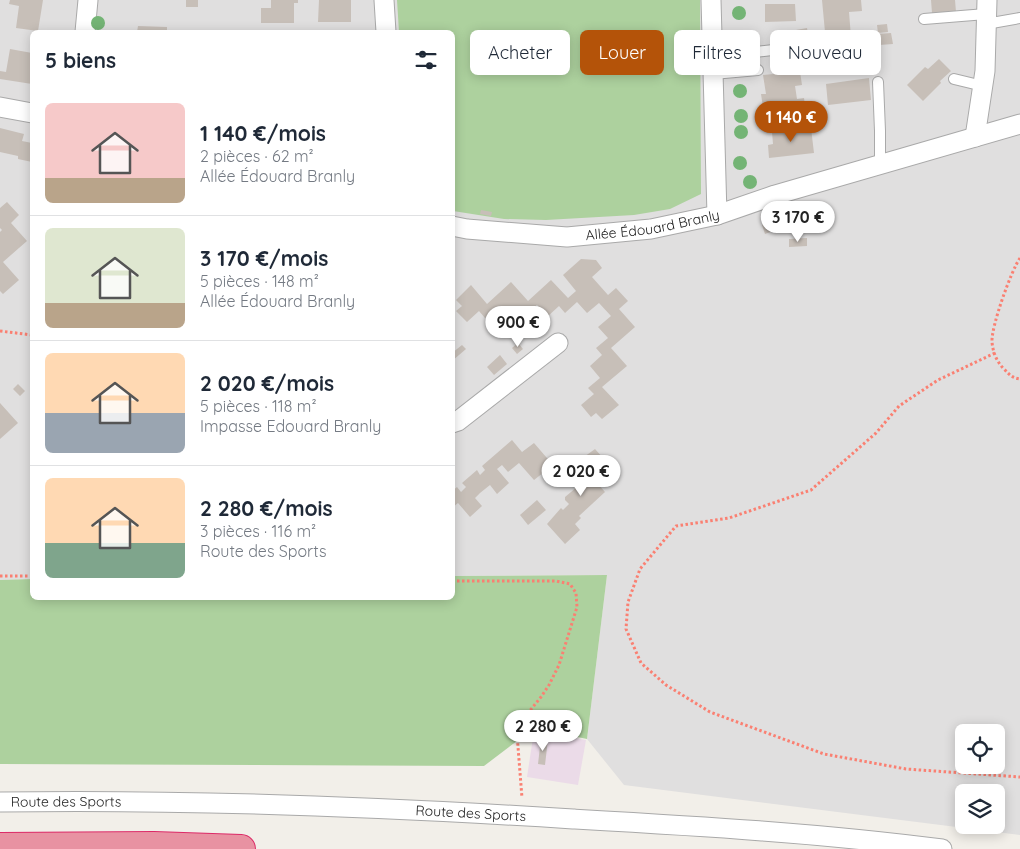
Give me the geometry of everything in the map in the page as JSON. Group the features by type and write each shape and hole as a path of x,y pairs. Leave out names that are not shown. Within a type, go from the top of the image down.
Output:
{"highway":[{"path":"0,847 154,846 241,849"}],"street":[{"path":"86,30 88,0"},
{"path":"384,0 386,30"},
{"path":"711,0 711,30"},
{"path":"975,137 985,71 986,13"},
{"path":"712,75 717,215"},
{"path":"0,107 30,114"},
{"name":"Allée Édouard Branly","path":"455,227 467,230 567,237 651,229 717,215 775,195 1020,124"},
{"path":"455,422 558,343"},
{"name":"Route des Sports","path":"0,802 112,800 280,805 523,816 790,834 942,849"}],"lane":[{"path":"924,19 986,13 1020,18"},
{"path":"954,79 983,86"},
{"path":"878,82 880,164"}],"path":[{"path":"1020,258 1014,267 1001,303 992,341 997,362 1014,378 1020,379"},
{"path":"0,331 30,335"},
{"path":"995,353 938,380 899,406 876,433 811,490 729,518 676,526 640,570 628,602 626,629 641,662 666,685 710,712 824,754 906,769 1020,777"},
{"path":"0,576 30,576"},
{"path":"455,581 556,581 570,584 576,593 577,607 559,665 541,697 519,724 517,733 523,816"}],"shaded area":[{"path":"0,0 1020,0 1020,835 1005,833 1005,784 955,784 955,827 624,785 587,739 607,575 455,576 455,30 30,30 30,579 0,580"},
{"path":"534,731 586,740 578,785 527,777"}],"green space":[{"path":"397,0 700,0 700,30 674,30 674,75 700,75 701,194 670,209 634,215 546,220 504,219 455,211 455,30 399,30"},
{"path":"607,575 587,739 534,728 484,766 0,764 0,580 30,579 30,600 455,600 455,576"}],"building":[{"path":"10,0 43,0 38,30 16,28 19,6 9,4"},
{"path":"186,0 198,0 198,7 186,7"},
{"path":"271,0 298,0 298,3 294,3 294,23 261,23 261,8 271,8"},
{"path":"319,0 351,0 351,22 318,22"},
{"path":"822,0 861,0 862,11 849,12 850,30 825,30"},
{"path":"931,0 955,0 956,12 932,13"},
{"path":"765,4 795,4 796,21 765,22"},
{"path":"887,24 888,32 881,33 881,30 878,30 877,25"},
{"path":"138,26 167,27 167,30 137,30"},
{"path":"891,33 893,44 881,45 881,34"},
{"path":"10,49 30,53 30,84 0,79 0,71 6,72"},
{"path":"939,59 951,71 923,101 907,85 925,67 928,69"},
{"path":"763,75 800,75 802,85 795,86 797,99 804,98 806,113 786,116 785,111 764,114 761,94 766,94"},
{"path":"869,78 871,100 828,105 826,84"},
{"path":"815,107 816,116 812,116 811,108"},
{"path":"0,128 24,134 22,141 30,143 30,162 18,159 18,156 0,152"},
{"path":"811,128 814,153 769,158 768,145 773,144 772,132"},
{"path":"7,202 19,215 11,223 27,241 3,262 19,280 3,294 0,291 0,232 2,230 0,228 0,208"},
{"path":"481,210 492,212 491,216 480,214"},
{"path":"770,223 773,231 765,234 762,225"},
{"path":"807,238 807,246 789,247 789,239"},
{"path":"581,259 596,260 602,268 592,277 608,295 616,288 628,301 619,309 635,327 611,348 627,366 602,387 619,405 602,419 596,413 591,417 581,405 594,394 588,388 600,378 590,366 602,355 596,348 608,338 598,327 611,316 599,303 587,313 577,302 565,313 559,306 547,317 537,305 525,315 519,309 507,320 497,308 485,318 479,311 467,322 456,311 462,306 456,300 471,285 487,304 511,282 528,301 551,280 568,298 576,291 563,275"},
{"path":"518,343 523,349 517,354 512,348"},
{"path":"462,345 466,349 455,358 455,351"},
{"path":"500,355 507,364 494,375 487,367"},
{"path":"18,384 25,391 20,396 13,389"},
{"path":"0,403 18,423 0,439"},
{"path":"512,440 522,452 534,443 553,465 534,480 519,463 508,472 502,465 497,469 509,483 497,494 490,485 480,493 475,498 482,506 470,517 458,503 455,506 455,489 457,487 461,492 466,487 462,483 477,470 480,475 485,470 482,466"},
{"path":"595,449 613,469 597,483 605,492 579,516 581,518 575,524 580,530 565,544 547,524 561,508 563,510 569,504 565,497 577,487 580,490 592,479 577,462"},
{"path":"537,500 546,510 528,525 520,515"},
{"path":"541,738 548,739 545,765 538,764"}]}
